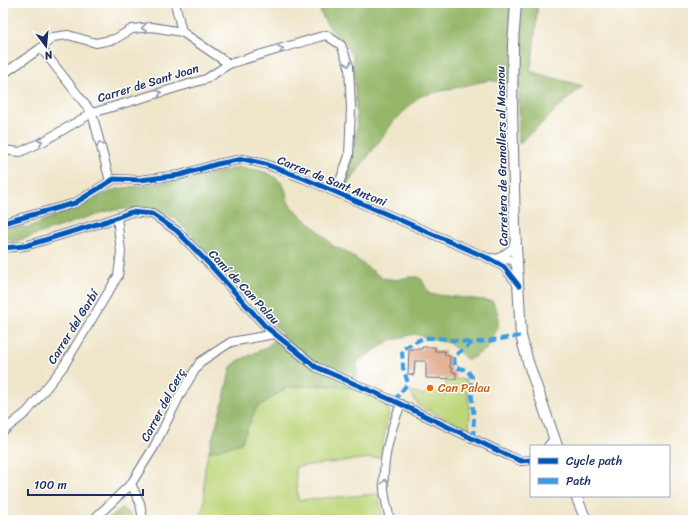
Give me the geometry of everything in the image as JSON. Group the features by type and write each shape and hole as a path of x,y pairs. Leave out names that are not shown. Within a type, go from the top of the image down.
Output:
{"main road":[{"name":"Carretera de Granollers al Masnou","path":"516,3 513,44 512,103 516,239 521,336 553,444"},
{"path":"576,497 586,520"}],"street":[{"path":"175,3 182,32"},
{"path":"3,74 41,48 53,37 68,35 96,43 115,39 132,29 152,27 182,32 229,64"},
{"name":"Carrer de Sant Joan","path":"3,150 20,152 92,114 206,79 229,64 326,35 341,45 349,66 351,108 349,156 336,192"},
{"path":"41,48 92,114 110,182"},
{"name":"Carrer de Sant Antoni","path":"3,223 75,203 114,179 140,180 180,175 217,164 242,159 266,164 336,192 488,258 504,267 518,286"},
{"name":"Camí de Can Palau","path":"3,248 26,246 131,212 152,214 177,231 265,326 316,367 401,404 509,456 521,461 530,460"},
{"name":"Carrer del Garbí","path":"3,431 27,412 63,367 118,276 121,252 118,217"},
{"path":"500,258 512,249 516,239"},
{"name":"Carrer de Sant Antoni","path":"488,258 515,260 517,263"},
{"path":"504,267 509,267 517,263"},
{"name":"Carrer del Cerç","path":"93,520 131,484 154,447 181,393 200,362 231,342 275,334"},
{"path":"390,520 384,490 385,459 396,415 401,404"},
{"path":"131,484 140,503 144,520"}],"green space":[{"path":"316,3 538,3 530,71 582,86 519,144 519,86 489,80 420,96 394,121 343,190 357,126 353,56 326,23"},
{"path":"239,167 265,172 276,178 285,189 291,207 321,233 333,246 347,252 383,278 396,280 409,277 418,277 422,280 429,294 492,301 498,313 498,327 487,349 468,360 449,343 414,334 389,341 357,362 357,388 318,385 288,387 256,408 241,443 209,452 231,367 238,361 265,348 282,334 252,298 177,220 161,211 144,207 106,211 17,241 3,240 3,227 29,227 117,189 190,179"},
{"path":"446,378 466,380 470,413 469,430 419,406 409,390 423,395 428,392 446,394"},
{"path":"318,385 357,388 390,407 380,457 295,467 298,500 378,494 383,520 195,520 204,505 204,478 209,452 241,443 256,408 288,387"},
{"path":"122,508 129,513 133,520 107,520"}],"building":[{"path":"422,347 435,347 435,351 445,351 445,355 450,356 450,368 452,368 452,372 456,372 456,379 426,378 426,361 415,361 414,375 408,374 409,349 422,349"}],"marked path":[{"path":"473,438 474,419 471,387 472,377 467,370 455,367 454,356 472,343 521,336"},
{"path":"394,401 408,383 403,368 402,349 423,338 439,338 472,343"}],"cycle path":[{"path":"3,223 75,203 114,179 140,180 180,175 217,164 243,159 265,164 303,178 488,258 504,267 519,286"},
{"path":"3,248 25,246 107,221 131,212 152,214 177,231 265,326 316,367 394,401 509,456 521,461 530,460"}],"place":[{"name":"Can Palau","path":"430,388"}]}
